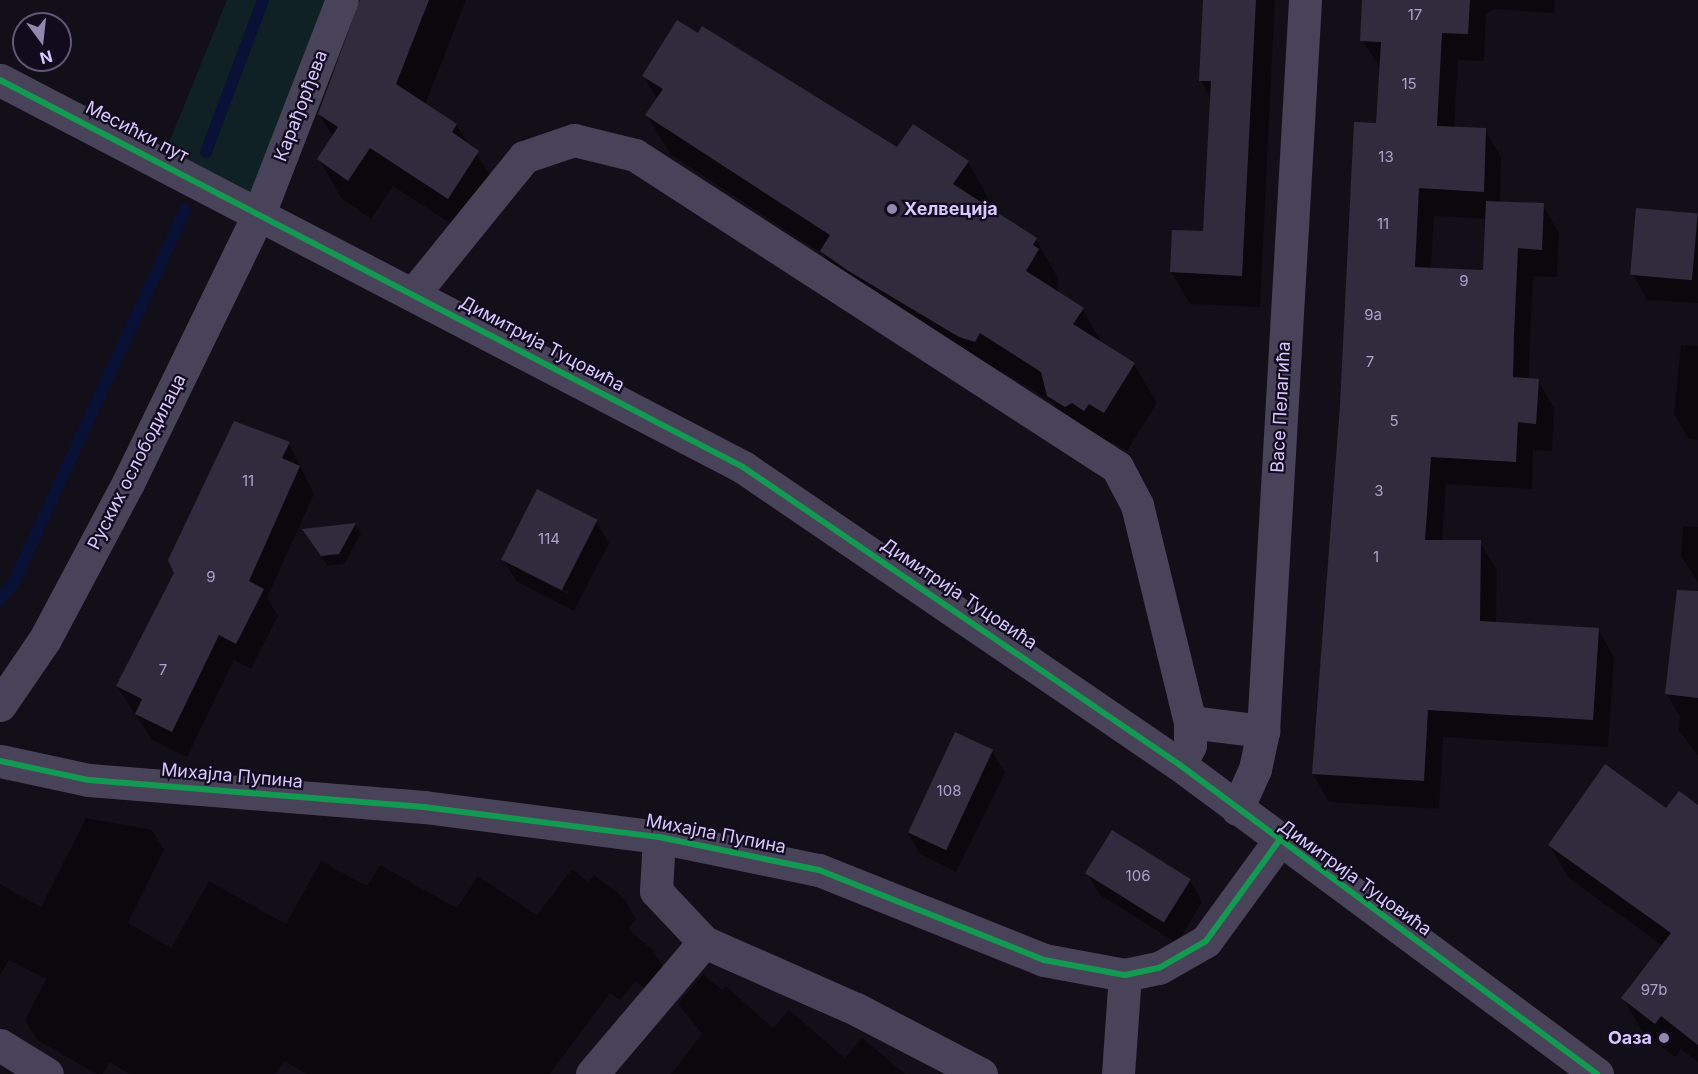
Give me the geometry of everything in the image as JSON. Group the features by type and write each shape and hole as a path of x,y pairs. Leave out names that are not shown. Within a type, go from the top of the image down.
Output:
{"street":[{"name":"Карађорђева","path":"260,211 342,0"},
{"name":"Васе Пелагића","path":"1237,809 1255,769 1263,730 1305,0"},
{"name":"Месићки пут","path":"0,80 260,211"},
{"path":"414,293 524,157 574,140 635,155 1117,468 1137,505 1190,722 1190,745 1180,765"},
{"name":"Димитрија Туцовића","path":"260,211 743,467 1180,765 1279,841 1597,1074"},
{"name":"Руских ослободилаца","path":"0,705 45,639 128,483 260,211"},
{"path":"1190,722 1263,730"},
{"name":"Михајла Пупина","path":"0,761 89,780 423,807 659,837 819,870 1044,960 1125,975 1159,968 1206,941 1279,841"},
{"name":"Михајла Пупина","path":"659,837 656,891 704,942 856,1009 981,1074"},
{"path":"592,1074 704,942"},
{"path":"1120,1061 1125,975"},
{"path":"0,1045 47,1074"}],"shaded area":[{"path":"227,0 335,0 257,198 164,155"}],"building":[{"path":"360,0 429,0 396,84 457,124 452,132 479,151 448,199 370,148 348,181 317,159 338,127 318,114"},
{"path":"1203,0 1256,0 1242,276 1170,272 1172,230 1203,231 1211,81 1199,81"},
{"path":"1362,0 1470,0 1468,34 1442,33 1437,126 1486,128 1484,192 1419,188 1415,267 1483,270 1486,201 1544,203 1542,250 1518,248 1514,335 1513,377 1539,379 1536,424 1518,422 1516,462 1431,457 1425,540 1481,540 1480,621 1599,628 1593,720 1428,710 1424,781 1312,774 1340,405 1354,122 1376,123 1381,42 1360,41"},
{"name":"Хелвеција","path":"677,20 698,33 702,26 897,147 913,124 969,161 953,184 1037,238 1033,245 1039,249 1026,271 1084,308 1073,324 1135,363 1104,413 1089,404 1084,411 1072,403 1065,407 1047,396 1041,372 980,333 975,342 959,337 847,270 820,251 830,235 645,115 663,89 642,76"},
{"path":"1636,208 1698,213 1692,280 1630,275"},
{"path":"234,421 290,442 282,458 300,466 249,581 264,589 236,644 219,635 172,732 135,714 142,699 116,686 174,573 168,560"},
{"path":"537,489 598,520 562,590 501,559"},
{"path":"356,523 339,554 321,556 302,529"},
{"path":"1677,590 1698,591 1698,698 1665,694"},
{"path":"955,732 993,750 946,850 908,833"},
{"path":"1605,764 1666,808 1679,791 1698,805 1698,1045 1661,1016 1655,1024 1621,998 1671,933 1548,845"},
{"path":"1112,830 1191,879 1164,923 1085,873"}],"waterway":[{"path":"206,152 263,0"},
{"path":"0,599 13,584 185,210"}],"cycle path":[{"path":"0,80 743,467 1180,765 1597,1074"},
{"path":"0,761 89,780 424,807 659,837 819,870 1044,960 1125,975 1159,968 1206,941 1279,841"}],"place":[{"name":"Хелвеција","path":"892,209"},
{"name":"Оаза","path":"1664,1038"}]}
